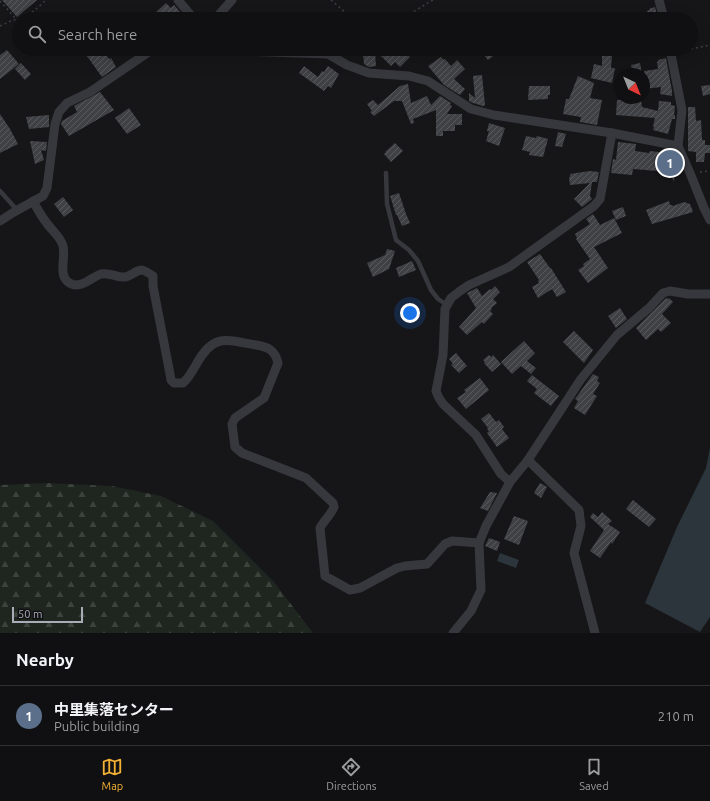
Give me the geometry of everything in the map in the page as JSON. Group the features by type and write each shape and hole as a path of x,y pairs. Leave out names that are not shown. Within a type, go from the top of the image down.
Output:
{"street":[{"path":"178,0 188,12"},
{"path":"221,12 232,0"},
{"path":"659,0 662,12"},
{"path":"0,221 43,196 47,188 55,124 59,112 67,103 90,92 143,56"},
{"path":"331,56 347,65 369,73 409,76 428,81 471,109 494,115 612,133 678,146"},
{"path":"671,56 682,110 678,146 710,220"},
{"path":"510,482 501,474 476,435 443,404 436,391 443,355 445,309 451,298 460,291 469,285 509,267 594,206 600,199 612,133"},
{"path":"33,201 45,222 62,242 64,249 63,272 64,278 68,282 78,284 86,282 101,274 124,277 140,270 153,276 153,286 171,380 174,383 183,383 188,379 206,348 214,343 229,340 266,347 272,350 278,363 264,398 235,418 232,424 235,447 242,453 306,478 333,503 333,510 320,528 325,576 350,590 360,588 397,568 426,564 445,544 452,541 479,542"},
{"path":"453,633 471,611 481,590 479,542 486,526 510,482 528,460 580,379 617,335 649,308 663,293 710,294"},
{"path":"528,460 579,510 581,526 574,553 596,633"}],"lane":[{"path":"386,173 387,204 396,240 409,250 418,261 431,290 438,299 447,305"},
{"path":"0,190 17,210"}],"path":[{"path":"32,12 46,0"},
{"path":"331,0 345,12"},
{"path":"412,12 432,0"},
{"path":"0,1 12,15"},
{"path":"0,26 12,22"},
{"path":"698,48 710,45"}],"green space":[{"path":"46,483 112,486 161,496 213,521 274,582 313,633 0,633 0,485"}],"shaded area":[{"path":"710,448 710,617 700,632 645,603 677,527 706,468"},
{"path":"500,553 519,560 516,568 497,561"}],"building":[{"path":"2,0 37,0 23,12 13,12"},
{"path":"166,3 171,8 174,5 180,12 156,12"},
{"path":"655,7 656,12 647,12 650,10 649,9"},
{"path":"7,50 19,64 0,79 0,55"},
{"path":"87,56 107,56 109,59 111,58 116,67 102,77"},
{"path":"363,56 375,56 376,66 369,67 364,64"},
{"path":"381,56 410,57 400,67 395,62 391,66"},
{"path":"485,56 493,56 488,60"},
{"path":"602,56 612,56 611,68 614,68 614,73 612,83 591,78 594,64 602,66"},
{"path":"441,57 451,66 457,60 465,69 454,79 465,89 460,95 444,85 428,66"},
{"path":"666,58 672,96 660,94 661,87 650,88 650,70 658,69 658,60"},
{"path":"21,63 31,74 25,80 15,69"},
{"path":"640,63 641,68 632,68 631,65"},
{"path":"304,66 318,77 328,66 339,74 331,88 328,86 324,91 299,73"},
{"path":"482,75 485,105 483,106 469,101 469,93 475,98 473,76"},
{"path":"578,76 594,83 590,98 602,100 597,125 580,122 581,117 563,114 566,99 569,99"},
{"path":"408,84 411,103 427,96 431,105 440,96 451,103 450,105 452,106 447,114 462,114 462,125 455,125 455,131 443,131 443,136 436,136 436,110 413,119 414,123 411,124 402,101 394,101 374,116 370,112 372,111 367,104 373,100 378,105 400,86"},
{"path":"710,85 710,94 703,96 701,86"},
{"path":"529,86 550,86 550,95 548,95 548,99 528,100"},
{"path":"100,92 114,110 69,136 61,124 62,121 77,112 74,106"},
{"path":"659,101 671,102 671,105 675,106 675,119 672,119 668,134 653,130 655,118 616,115 617,104 642,104 642,107 658,111"},
{"path":"688,107 695,107 696,121 701,120 702,140 705,140 705,145 710,145 710,153 705,153 704,162 696,162 696,152 688,151"},
{"path":"129,108 141,125 127,134 115,118"},
{"path":"0,114 18,144 0,153"},
{"path":"49,115 49,127 29,129 26,117"},
{"path":"489,123 505,128 499,146 486,141 489,131 487,131"},
{"path":"558,132 566,134 562,147 555,146"},
{"path":"526,136 536,138 537,136 548,139 543,157 529,155 530,152 522,150"},
{"path":"30,141 47,142 46,151 41,150 44,160 35,164"},
{"path":"618,142 636,144 635,151 649,153 650,151 659,152 657,171 633,169 632,175 611,173 613,159 616,160"},
{"path":"395,143 403,151 391,162 384,154"},
{"path":"665,159 676,160 674,182"},
{"path":"590,171 599,172 597,182 592,182 590,196 592,199 582,207 574,199 590,183 570,185 569,177 570,174"},
{"path":"399,193 410,223 402,226 396,215 390,196"},
{"path":"63,197 73,210 64,217 54,204"},
{"path":"669,201 670,205 673,206 684,202 690,204 693,212 652,224 646,210"},
{"path":"623,207 626,216 616,220 612,211"},
{"path":"593,214 600,225 614,218 622,233 594,247 608,268 588,283 578,270 590,259 576,239 575,234 590,224 586,219"},
{"path":"387,249 395,251 389,269 373,277 367,263 385,255"},
{"path":"540,254 566,292 557,297 552,289 538,298 532,287 539,283 539,280 527,262"},
{"path":"412,261 416,270 399,277 396,268"},
{"path":"495,286 500,292 493,299 497,303 491,308 492,309 490,311 493,314 484,324 482,322 467,335 459,327 476,308 467,293 477,288 482,296"},
{"path":"666,298 669,298 673,302 662,314 671,323 661,332 658,329 646,340 636,328"},
{"path":"620,308 627,319 616,328 608,316"},
{"path":"574,331 593,350 584,363 563,342"},
{"path":"524,341 535,353 527,361 536,368 531,374 521,366 512,374 501,362"},
{"path":"456,353 467,366 459,373 451,365 453,364 449,359"},
{"path":"489,355 491,357 493,355 501,364 492,372 483,360"},
{"path":"593,374 599,377 597,381 600,383 593,394 597,396 585,415 574,408 578,401 575,399"},
{"path":"532,375 559,396 551,406 534,393 537,389 527,381"},
{"path":"480,378 489,390 466,409 457,398 466,392 464,390"},
{"path":"489,413 496,422 499,420 504,427 502,429 509,438 497,447 487,433 489,431 487,429 488,428 481,419"},
{"path":"540,483 547,487 541,498 534,493"},
{"path":"490,492 497,493 488,511 480,508"},
{"path":"633,500 656,519 649,527 626,509"},
{"path":"602,512 612,521 608,524 620,532 600,558 590,551 604,530 590,517 593,513 598,517"},
{"path":"514,516 528,521 519,545 504,539"},
{"path":"489,538 500,542 497,551 485,546"}],"place":[{"name":"中里集落センター","path":"670,163"}]}
